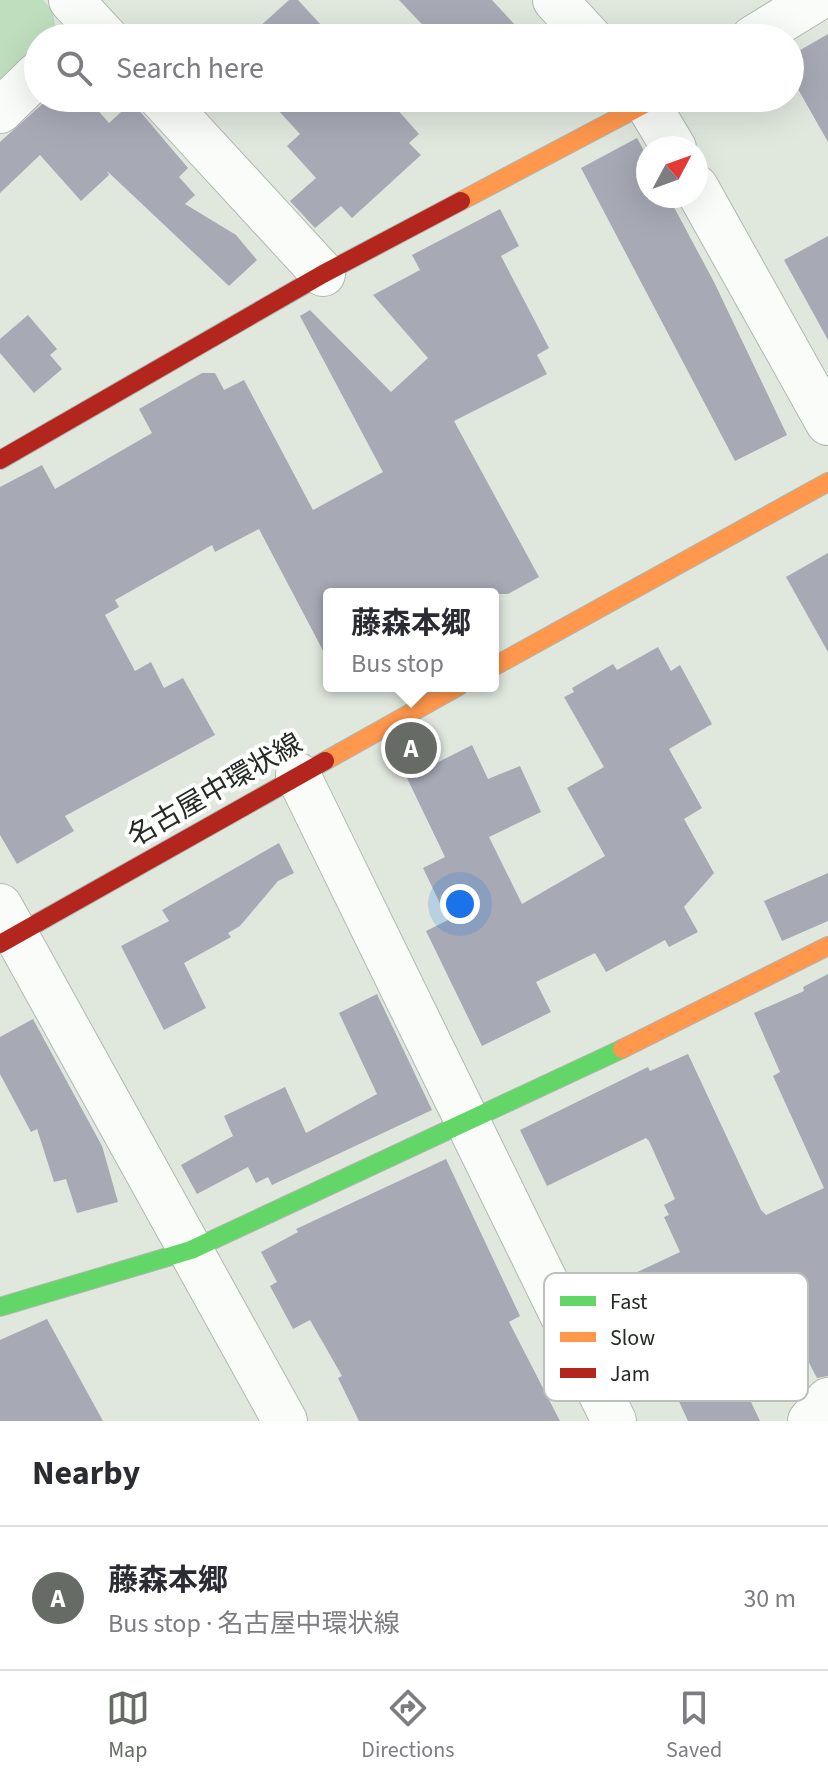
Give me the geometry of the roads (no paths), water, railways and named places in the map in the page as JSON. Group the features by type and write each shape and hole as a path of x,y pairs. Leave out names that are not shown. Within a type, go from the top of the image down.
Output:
{"street":[{"path":"555,0 577,24"},
{"path":"776,24 815,0"},
{"path":"0,111 24,88"},
{"path":"174,112 323,274"},
{"path":"0,460 323,274 625,112"},
{"path":"656,112 668,136"},
{"path":"708,208 828,423"},
{"path":"499,664 828,482"},
{"name":"名古屋中環状線","path":"5,929 448,692"},
{"path":"298,775 544,1275"},
{"path":"5,929 191,1250 285,1421"},
{"path":"0,1307 191,1250 671,1026 828,946"},
{"path":"810,1421 828,1400"},
{"path":"604,1401 614,1421"}],"place":[{"name":"藤森本郷","path":"411,748"}]}
